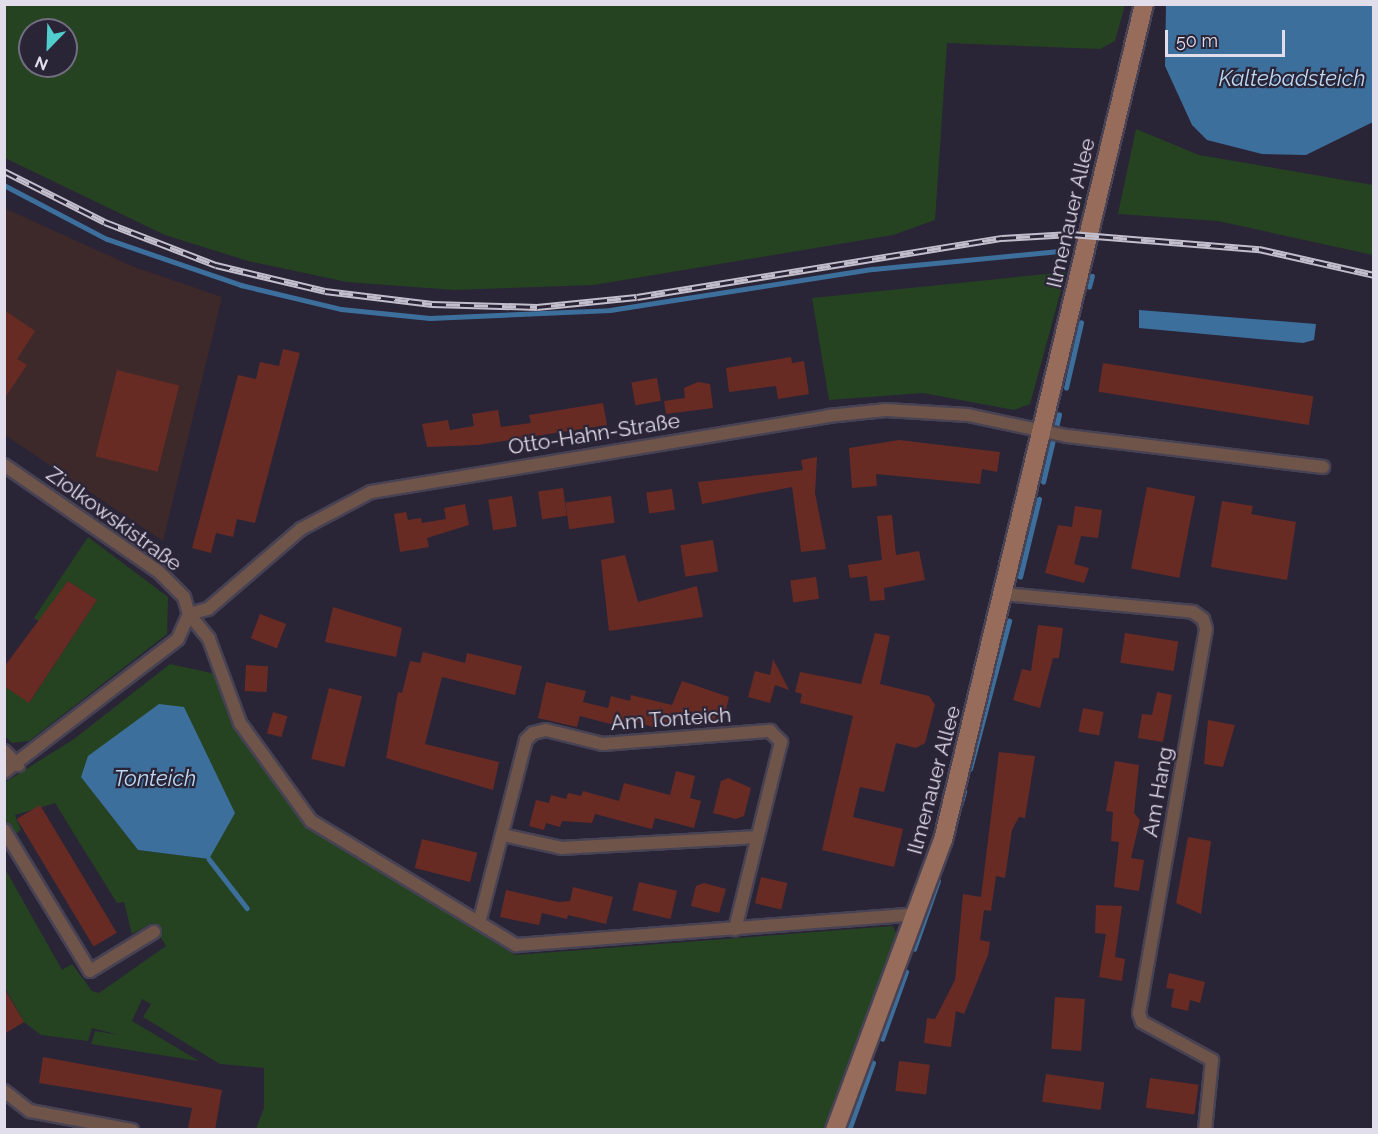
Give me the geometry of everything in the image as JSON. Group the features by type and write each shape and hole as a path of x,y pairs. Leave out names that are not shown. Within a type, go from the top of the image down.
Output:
{"street":[{"name":"Ilmenauer Allee","path":"836,1130 943,840 1043,432 1144,4"},
{"name":"Otto-Hahn-Straße","path":"189,614 208,609 272,552 334,509 414,481 886,410 968,415 1043,432"},
{"path":"1043,432 1323,466"},
{"name":"Ziolkowskistraße","path":"4,465 159,573 184,597 189,614"},
{"name":"Am Hang","path":"1004,594 1193,612 1203,619 1206,629 1139,1013 1142,1022 1212,1060 1205,1130"},
{"path":"4,772 18,765 178,639 189,614 209,639 240,723 311,821 516,945 917,914"},
{"name":"Am Tonteich","path":"479,923 526,740 533,734 546,730 603,744 770,731 781,742 735,929"},
{"path":"4,751 18,765"},
{"path":"4,831 90,971 154,932"},
{"path":"503,835 562,848 757,837"},
{"path":"4,1091 30,1111 132,1130"}],"shaded area":[{"path":"4,208 134,267 222,297 163,541 5,435"}],"green space":[{"path":"5,4 1125,5 1115,41 1100,49 947,43 935,220 893,235 594,285 454,290 347,282 248,261 165,235 5,158"},
{"path":"1136,129 1199,155 1373,185 1373,255 1218,221 1118,214"},
{"path":"1066,272 1030,404 1014,410 923,393 829,400 812,298"},
{"path":"88,537 168,597 167,634 29,741 12,743 5,736 4,686 30,702 97,600 68,581 40,622 34,618"},
{"path":"170,664 216,674 259,759 302,822 515,955 893,926 899,940 825,1129 256,1129 264,1108 264,1068 220,1064 143,1017 151,1004 142,999 132,1021 199,1061 91,1044 95,1031 119,1035 92,1028 88,1041 41,1035 24,1022 5,988 4,867 62,970 72,964 92,991 99,993 166,946 152,923 132,934 124,902 117,903 55,803 15,815 21,830 14,835 5,818 4,783 74,739","holes":["81,777 209,859 138,850"]}],"water":[{"name":"Kaltebadsteich","path":"1166,5 1373,5 1373,122 1306,155 1262,154 1207,140 1192,125 1165,66"},
{"path":"1139,310 1316,324 1314,340 1303,343 1139,328"},
{"name":"Tonteich","path":"159,704 184,707 235,813 209,859 138,850 81,777 88,756"}],"building":[{"path":"4,310 35,331 17,359 27,365 4,399"},
{"path":"283,349 300,353 255,523 237,519 233,537 216,533 211,553 192,548 238,375 256,379 260,362 279,366"},
{"path":"791,357 792,363 804,361 809,394 778,399 776,386 729,392 726,368"},
{"path":"1103,363 1313,396 1309,425 1098,392"},
{"path":"117,370 179,385 158,472 95,456"},
{"path":"657,378 661,401 635,405 631,383"},
{"path":"698,382 710,384 713,408 666,414 664,401 685,398 684,388"},
{"path":"603,403 607,425 478,445 427,447 422,424 448,420 450,430 474,426 472,414 498,410 501,427 531,423 529,415"},
{"path":"899,440 1000,452 997,472 982,469 980,484 876,474 877,486 852,488 849,448"},
{"path":"817,457 815,493 826,549 801,552 792,487 702,504 698,482 803,470 801,460"},
{"path":"1147,487 1195,496 1179,578 1131,568"},
{"path":"563,488 567,516 542,519 538,491"},
{"path":"672,489 675,510 649,513 646,493"},
{"path":"512,496 517,527 493,530 488,500"},
{"path":"611,496 615,523 569,529 565,502"},
{"path":"1222,501 1253,506 1251,514 1296,522 1287,580 1211,567"},
{"path":"465,504 469,525 427,538 429,547 400,552 394,514 406,512 408,520 421,518 422,523 446,519 444,508"},
{"path":"1075,506 1102,510 1098,538 1081,536 1074,564 1089,568 1084,583 1045,573 1058,525 1072,527"},
{"path":"892,515 896,555 919,551 925,580 884,588 885,600 870,601 867,576 850,578 848,565 882,560 877,516"},
{"path":"713,540 718,572 685,577 680,545"},
{"path":"625,555 638,602 697,586 703,617 609,631 601,560"},
{"path":"816,577 819,599 793,602 790,581"},
{"path":"68,581 97,600 29,703 4,686 4,667"},
{"path":"333,607 402,628 396,657 325,642"},
{"path":"260,614 286,624 277,648 251,638"},
{"path":"1038,625 1063,628 1059,658 1053,658 1040,708 1013,700 1022,669 1031,671"},
{"path":"875,633 890,636 880,684 929,696 935,705 925,743 916,748 896,743 884,792 860,787 853,817 903,829 894,867 822,850 853,716 800,703 802,694 795,692 800,672 861,684"},
{"path":"1125,633 1178,641 1174,671 1120,663"},
{"path":"423,652 465,663 467,653 522,666 515,695 442,677 425,744 499,762 493,790 386,758 398,692 402,693 410,661 420,663"},
{"path":"773,659 789,690 775,685 770,703 748,697 755,671 770,675"},
{"path":"246,665 268,666 267,692 245,691"},
{"path":"682,681 729,697 723,721 677,719 676,725 659,721 657,728 628,720 626,728 580,716 577,727 538,718 546,682 586,691 583,702 608,708 611,696 630,701 631,695 672,705"},
{"path":"329,688 362,696 344,767 311,759"},
{"path":"1157,692 1172,695 1163,742 1138,738 1142,714 1152,715"},
{"path":"1083,708 1104,712 1099,736 1078,732"},
{"path":"273,712 287,716 281,737 267,733"},
{"path":"1208,720 1235,725 1223,767 1204,764"},
{"path":"999,752 1035,756 1025,818 1019,817 1012,830 1005,878 996,876 991,911 984,910 980,940 990,942 988,955 964,1014 956,1011 951,1047 924,1043 927,1018 935,1019 955,980 963,894 981,897"},
{"path":"1115,761 1139,765 1134,813 1140,820 1131,858 1144,860 1139,891 1114,887 1119,842 1111,841 1113,812 1106,811"},
{"path":"676,771 695,776 690,798 701,801 694,828 655,818 652,829 595,814 592,823 562,821 560,827 546,823 544,830 529,826 536,800 549,803 551,795 566,799 568,793 581,796 583,791 619,801 624,783 670,795"},
{"path":"728,778 751,788 744,816 736,819 713,813 721,781"},
{"path":"40,805 117,933 94,947 17,819"},
{"path":"1188,837 1211,841 1201,914 1176,903"},
{"path":"422,839 477,853 470,882 415,868"},
{"path":"761,877 787,883 781,909 755,903"},
{"path":"639,882 677,891 670,919 632,910"},
{"path":"704,883 726,889 719,913 691,906 696,886"},
{"path":"573,887 613,897 606,924 568,915 567,919 542,913 539,925 500,917 506,890 559,902 570,901"},
{"path":"1096,905 1122,906 1115,957 1125,959 1122,981 1099,977 1106,934 1095,933"},
{"path":"1169,973 1205,982 1200,1003 1190,1000 1188,1011 1171,1007 1174,989 1166,988"},
{"path":"4,988 24,1022 4,1034"},
{"path":"1055,997 1085,999 1081,1051 1051,1049"},
{"path":"43,1057 222,1090 215,1130 188,1128 192,1108 39,1083"},
{"path":"899,1061 930,1065 926,1095 895,1091"},
{"path":"1046,1074 1104,1082 1101,1110 1042,1102"},
{"path":"1150,1078 1199,1085 1194,1115 1146,1108"}],"waterway":[{"path":"4,185 107,239 241,285 341,309 430,318 610,310 873,269 1061,251"},
{"path":"1089,287 1092,276"},
{"path":"1066,388 1081,323"},
{"path":"1043,482 1059,415"},
{"path":"1020,577 1039,499"},
{"path":"970,769 1009,621"},
{"path":"960,806 964,792"},
{"path":"209,859 247,908"},
{"path":"914,949 938,881"},
{"path":"882,1039 906,972"},
{"path":"849,1130 873,1063"}],"railway":[{"path":"4,171 105,222 216,265 325,291 432,304 537,307 637,297 1002,238 1071,234 1259,249 1374,275"}]}
